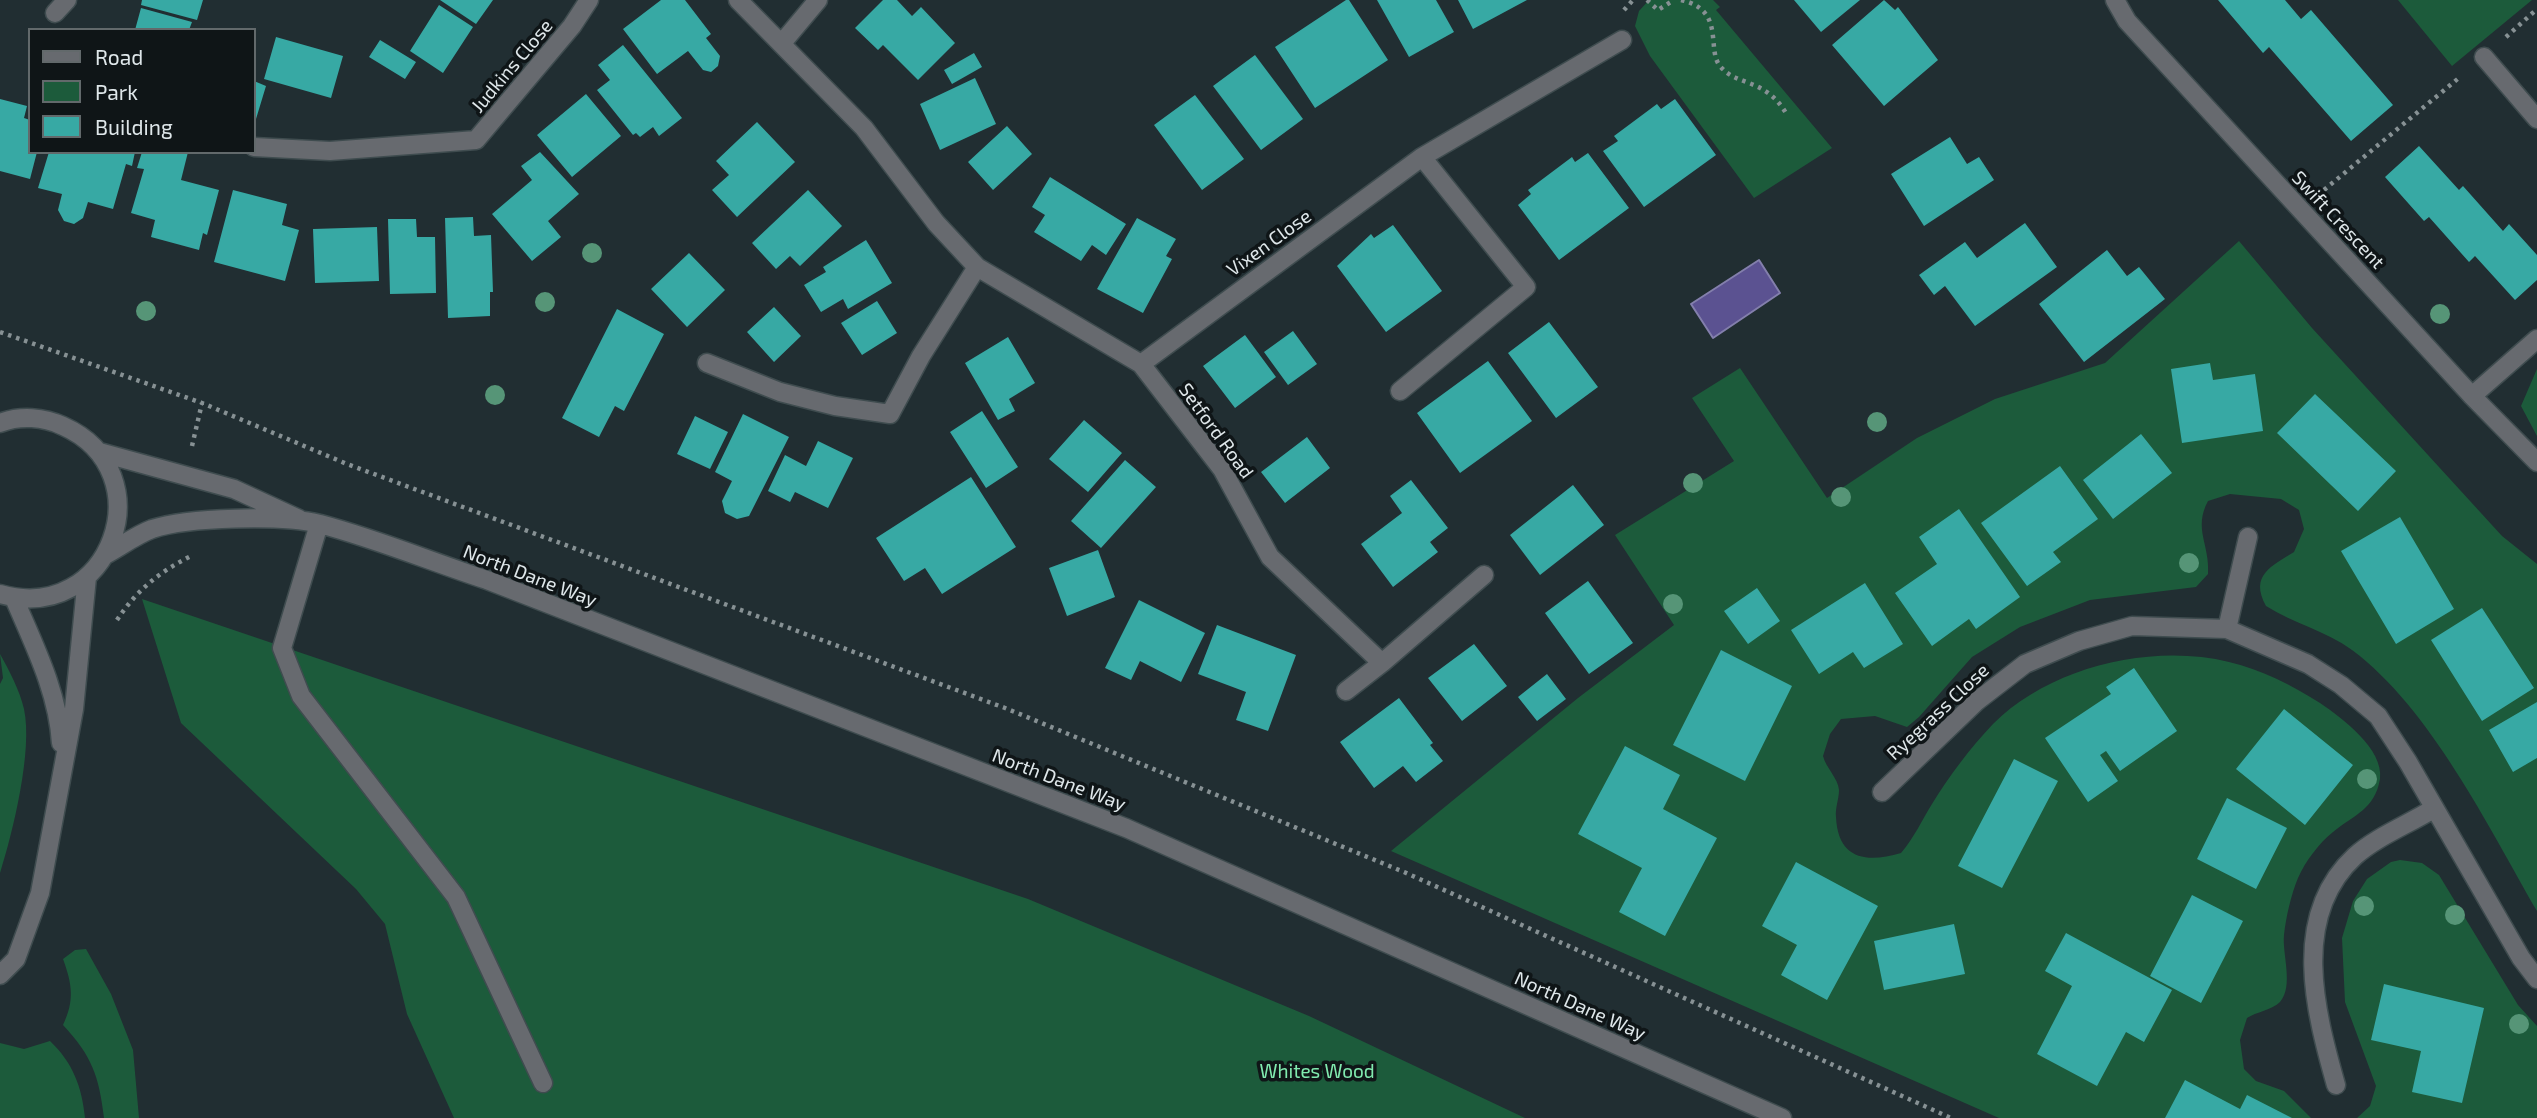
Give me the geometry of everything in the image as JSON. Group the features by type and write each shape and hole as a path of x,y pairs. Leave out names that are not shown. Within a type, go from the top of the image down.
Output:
{"street":[{"name":"Judkins Close","path":"256,147 330,151 476,139 572,26 589,0"},
{"name":"Setford Road","path":"738,0 864,128 936,223 977,268 1141,363 1222,469 1270,557 1382,663"},
{"path":"782,43 818,0"},
{"name":"Swift Crescent","path":"2115,0 2127,21 2472,396 2537,462"},
{"name":"Vixen Close","path":"1141,363 1422,156 1622,40"},
{"path":"2484,57 2537,119"},
{"path":"1400,391 1526,287 1422,156"},
{"path":"707,363 780,393 835,406 890,414 921,356 977,268"},
{"path":"2472,396 2537,339"},
{"name":"North Dane Way","path":"0,423 23,418 57,423 87,439 99,452 113,476 119,503 116,530 105,555 87,578 52,596 7,596"},
{"name":"North Dane Way","path":"99,452 234,489 312,523 487,580 1126,828 1782,1118"},
{"name":"North Dane Way","path":"105,555 149,530 184,520 312,523"},
{"path":"312,523 282,648 300,695 456,897 543,1083"},
{"path":"2227,629 2248,537"},
{"path":"1346,691 1483,575"},
{"path":"0,975 16,959 40,893 79,677 87,578"},
{"path":"7,596 45,671 60,723 62,764"},
{"name":"Ryegrass Close","path":"1882,792 1977,701 2025,664 2078,641 2132,626 2227,629 2308,664 2342,685 2378,716 2408,762 2521,958 2537,979"},
{"path":"2336,1084 2314,991 2312,958 2317,922 2330,887 2356,856 2433,809"}],"path":[{"path":"1647,0 1658,10 1674,0"},
{"path":"1681,0 1694,6 1710,22 1716,60 1726,73 1771,93 1786,113"},
{"path":"2300,210 2484,57 2537,9"},
{"path":"0,332 202,403 347,464 1030,719 1404,872 1951,1118"},
{"path":"192,435 202,403"}],"green space":[{"path":"1649,0 1713,0 1720,7 1716,10 1832,148 1754,198 1650,56 1635,26 1639,11"},
{"path":"2398,0 2532,0 2452,66"},
{"path":"2239,241 2312,328 2502,536 2537,564 2537,911 2455,770 2407,703 2380,674 2352,650 2266,606 2261,595 2262,579 2271,567 2294,552 2304,529 2299,510 2281,499 2230,494 2208,501 2202,528 2208,574 2196,587 2090,600 2020,627 1972,657 1907,727 1875,716 1841,719 1830,734 1823,756 1838,786 1836,817 1842,842 1856,855 1877,858 1901,853 1953,772 1993,724 2016,704 2072,674 2135,658 2199,657 2241,665 2265,674 2299,690 2329,709 2369,746 2379,768 2380,779 2374,798 2323,842 2301,872 2291,899 2285,928 2287,979 2284,995 2277,1005 2247,1018 2240,1040 2244,1069 2256,1081 2284,1091 2311,1118 1999,1118 1391,851 1578,698 1674,625 1615,535 1734,461 1692,398 1740,368 1827,498 1917,438 1995,399 2105,363"},
{"path":"2537,369 2537,436 2521,406"},
{"name":"Whites Wood","path":"142,599 1028,899 1309,1016 1525,1118 454,1118 407,1014 385,924 356,889 181,723"},
{"path":"0,654 24,709 26,746 20,791 0,873 0,684 3,678"},
{"path":"2400,860 2422,863 2439,875 2518,1005 2537,1026 2537,1118 2357,1118 2370,1106 2376,1086 2345,1002 2342,938 2353,901 2367,879 2391,862"},
{"path":"86,949 111,994 133,1050 139,1118 104,1118 100,1090 92,1067 81,1047 63,1025 71,992 63,959 75,950"},
{"path":"50,1041 65,1058 75,1076 82,1096 85,1118 0,1118 0,1043 24,1049"}],"shaded area":[{"path":"1759,260 1780,293 1713,338 1691,304"}],"building":[{"path":"142,0 203,0 197,20 141,5"},
{"path":"440,0 493,0 476,24"},
{"path":"661,0 685,0 711,34 706,38 720,56 718,66 711,72 703,70 688,51 657,74 623,29"},
{"path":"883,0 897,0 912,16 921,7 955,43 918,80 883,45 878,50 855,28"},
{"path":"1349,0 1388,60 1315,108 1275,47"},
{"path":"1377,0 1436,0 1454,32 1409,57"},
{"path":"1458,0 1527,0 1473,29"},
{"path":"1794,0 1860,0 1821,32"},
{"path":"1884,0 1895,10 1898,7 1938,60 1884,106 1832,45"},
{"path":"2218,0 2285,0 2301,19 2311,10 2393,105 2351,141 2269,47 2263,53"},
{"path":"439,5 473,27 443,73 410,51"},
{"path":"141,8 192,22 190,28 136,28"},
{"path":"276,37 343,56 331,98 264,79"},
{"path":"380,40 416,62 405,79 369,57"},
{"path":"623,45 682,118 659,136 653,127 640,137 636,133 633,135 597,90 610,80 598,65"},
{"path":"974,53 982,67 952,84 944,70"},
{"path":"1255,55 1303,119 1261,150 1213,86"},
{"path":"975,78 996,124 940,150 920,104"},
{"path":"256,82 266,86 256,119"},
{"path":"586,94 621,136 572,177 537,135"},
{"path":"1195,95 1244,159 1202,190 1154,125"},
{"path":"0,99 27,106 24,118 28,119 28,154 36,154 30,179 0,171"},
{"path":"1675,99 1716,155 1644,207 1603,151 1618,141 1614,136 1657,104 1661,109"},
{"path":"757,122 795,162 737,217 712,190 729,175 716,161"},
{"path":"1007,126 1032,154 993,190 968,162"},
{"path":"1950,137 1967,164 1979,157 1994,180 1924,226 1891,174"},
{"path":"2419,146 2459,190 2463,186 2503,231 2509,224 2537,255 2537,280 2515,300 2475,256 2469,262 2429,217 2424,221 2385,177"},
{"path":"540,152 579,194 548,221 561,237 532,261 492,214 532,180 521,166"},
{"path":"1588,153 1629,208 1559,260 1518,205 1531,194 1528,190 1572,157 1575,162"},
{"path":"48,154 135,154 132,166 126,164 113,209 88,202 83,218 74,224 64,221 58,210 62,194 38,188"},
{"path":"141,154 188,154 181,180 219,190 207,235 203,233 199,250 151,237 155,220 131,213 144,169 137,168"},
{"path":"1050,177 1126,224 1106,255 1092,245 1081,261 1034,232 1045,215 1032,207"},
{"path":"233,190 287,204 282,225 299,230 285,281 214,262"},
{"path":"808,190 842,226 800,266 790,256 776,269 752,243"},
{"path":"473,217 474,236 491,235 493,292 490,292 490,316 448,318 445,218"},
{"path":"1137,218 1176,239 1166,256 1172,259 1143,313 1097,289"},
{"path":"388,219 416,219 417,237 435,237 436,293 390,294"},
{"path":"2025,223 2057,267 1975,326 1945,286 1934,295 1919,275 1965,242 1977,258"},
{"path":"1393,225 1442,291 1386,332 1337,266 1371,234 1374,238"},
{"path":"377,227 379,281 315,283 313,229"},
{"path":"866,240 892,283 848,309 843,299 821,312 804,285 826,272 823,267"},
{"path":"2107,250 2127,276 2139,267 2165,299 2084,362 2039,304"},
{"path":"689,253 725,290 687,327 651,289"},
{"path":"877,301 897,333 862,355 841,323"},
{"path":"774,307 801,336 774,362 747,332"},
{"path":"617,309 664,334 624,411 615,406 599,437 562,418"},
{"path":"1549,322 1598,387 1556,418 1508,353"},
{"path":"1293,331 1317,364 1288,385 1264,352"},
{"path":"1245,335 1276,377 1235,408 1203,366"},
{"path":"1008,337 1035,383 1009,399 1015,411 998,420 965,363"},
{"path":"1488,361 1532,421 1460,473 1417,413"},
{"path":"2210,363 2213,380 2255,374 2263,431 2182,443 2171,369"},
{"path":"2315,394 2396,471 2358,511 2277,433"},
{"path":"982,411 1018,467 986,488 950,432"},
{"path":"743,414 789,437 749,516 737,519 725,513 722,501 732,481 715,472"},
{"path":"695,416 728,432 710,469 677,454"},
{"path":"1084,420 1122,453 1088,492 1049,459"},
{"path":"2141,434 2172,473 2113,519 2083,480"},
{"path":"1307,437 1330,468 1285,503 1261,472"},
{"path":"818,441 853,458 828,508 795,492 790,502 768,491 785,455 806,466"},
{"path":"1125,460 1156,487 1101,548 1071,521"},
{"path":"2060,466 2098,519 2053,552 2061,562 2027,586 1981,523"},
{"path":"971,477 1016,547 942,594 925,568 904,581 876,538"},
{"path":"1411,480 1448,528 1430,542 1438,552 1393,587 1361,544 1402,513 1390,496"},
{"path":"1573,485 1604,525 1540,575 1510,535"},
{"path":"1959,509 2020,597 1976,629 1969,619 1932,646 1895,593 1937,564 1919,537"},
{"path":"2400,517 2454,609 2396,644 2341,551"},
{"path":"1098,550 1115,597 1067,616 1049,568"},
{"path":"1588,581 1633,643 1589,674 1545,613"},
{"path":"1865,583 1903,644 1864,668 1853,652 1819,674 1791,630"},
{"path":"1757,588 1780,621 1748,644 1724,611"},
{"path":"1139,600 1205,633 1181,682 1140,661 1131,680 1105,668"},
{"path":"2482,608 2534,688 2482,721 2431,640"},
{"path":"1217,625 1296,655 1268,731 1236,720 1246,692 1198,674"},
{"path":"1474,644 1507,686 1462,721 1428,678"},
{"path":"1721,650 1792,686 1745,781 1673,745"},
{"path":"2134,668 2177,731 2120,771 2106,751 2100,755 2118,781 2088,802 2045,738 2111,694 2106,687"},
{"path":"1547,674 1566,699 1537,721 1518,697"},
{"path":"1399,698 1433,743 1430,745 1443,761 1416,782 1403,766 1374,788 1340,742"},
{"path":"2537,702 2537,758 2513,772 2489,730"},
{"path":"2284,709 2353,765 2305,825 2236,769"},
{"path":"1625,746 1680,775 1663,809 1717,838 1665,936 1619,912 1642,868 1578,834"},
{"path":"2014,759 2058,781 2002,888 1958,866"},
{"path":"2227,798 2287,828 2256,889 2197,859"},
{"path":"1796,862 1878,906 1827,1000 1781,975 1797,945 1762,926"},
{"path":"2192,895 2243,921 2201,1003 2150,976"},
{"path":"1954,924 1965,974 1884,990 1874,941"},
{"path":"2066,933 2172,990 2144,1042 2126,1032 2097,1086 2037,1054 2072,986 2045,971"},
{"path":"2384,984 2484,1008 2462,1103 2412,1092 2421,1051 2371,1040"},
{"path":"2185,1080 2240,1109 2247,1095 2292,1118 2165,1118"}]}
